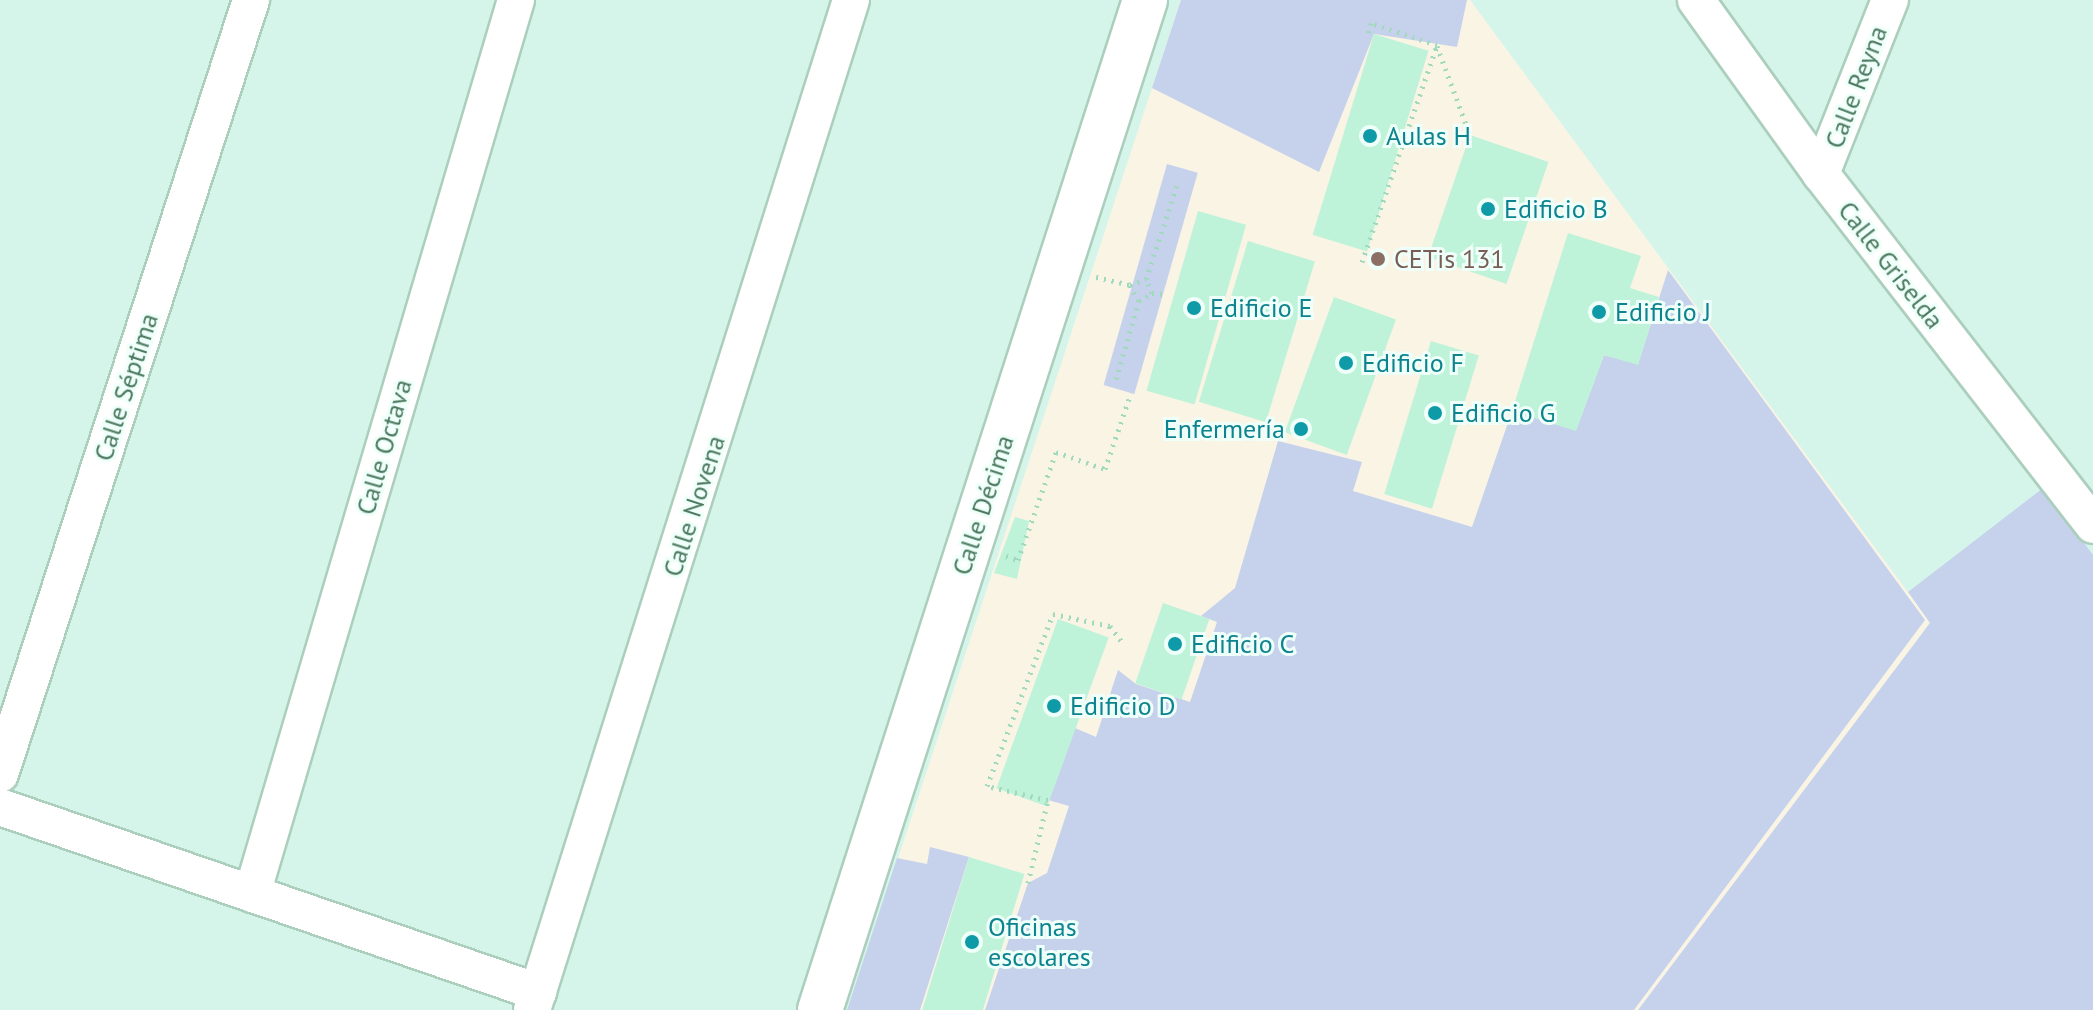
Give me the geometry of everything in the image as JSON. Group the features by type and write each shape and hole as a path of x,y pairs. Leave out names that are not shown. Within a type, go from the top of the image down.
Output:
{"street":[{"name":"Calle Séptima","path":"0,774 251,0"},
{"name":"Calle Octava","path":"252,894 516,0"},
{"name":"Calle Novena","path":"535,1001 851,0"},
{"name":"Calle Décima","path":"820,1010 1145,0"},
{"name":"Calle Griselda","path":"1696,0 1821,174 2093,525"},
{"name":"Calle Reyna","path":"1821,174 1890,0"},
{"path":"0,807 252,894 535,1001"}],"path":[{"path":"1368,35 1371,23 1437,45"},
{"path":"1437,45 1470,135"},
{"path":"1362,262 1437,45"},
{"path":"1152,293 1146,279 1178,183"},
{"path":"1095,276 1130,285 1146,279"},
{"path":"1130,285 1139,301"},
{"path":"1116,379 1139,301 1152,293 1163,294"},
{"path":"1018,560 1056,452 1105,469 1131,393"},
{"path":"1028,883 1048,800 987,786 1047,628 1053,614 1110,626 1122,642"}],"shaded area":[{"path":"0,0 2093,0 2093,1010 0,1010"},
{"name":"CETis 131","path":"1181,0 1470,0 1930,622 1654,1010 848,1010"},
{"path":"1181,0 1467,0 1457,47 1374,34 1319,172 1152,88"},
{"path":"1167,164 1198,173 1134,394 1104,385"},
{"path":"1668,270 1925,620 1634,1010 985,1010 1028,883 1047,873 1069,806 1048,800 1075,728 1096,737 1118,670 1136,684 1190,702 1217,622 1201,616 1235,588 1278,441 1362,462 1353,491 1472,527 1512,411 1576,430 1604,355 1638,364"},
{"path":"2043,488 2093,555 2093,1010 1638,1010 1930,623 1908,592"},
{"path":"930,847 969,857 920,1010 847,1010 897,858 927,864"}],"building":[{"name":"Aulas H","path":"1374,34 1429,51 1367,251 1313,235"},
{"name":"Edificio B","path":"1470,135 1548,162 1506,284 1428,257"},
{"name":"Edificio E","path":"1198,211 1246,225 1195,405 1146,391"},
{"name":"Edificio J","path":"1568,233 1641,256 1630,288 1659,297 1638,365 1604,355 1576,431 1512,411"},
{"path":"1248,241 1315,261 1266,422 1199,402"},
{"name":"Edificio F","path":"1334,297 1396,320 1347,455 1285,432"},
{"name":"Edificio G","path":"1431,341 1479,356 1432,509 1384,494"},
{"path":"1015,517 1029,521 1017,579 994,573"},
{"name":"Edificio C","path":"1163,603 1209,619 1182,699 1135,683"},
{"name":"Edificio D","path":"1058,619 1109,637 1047,807 996,788"},
{"name":"Oficinas escolares","path":"969,857 1024,874 983,1010 922,1010"}],"place":[{"name":"Aulas H","path":"1370,136"},
{"name":"Edificio B","path":"1488,209"},
{"name":"CETis 131","path":"1378,259"},
{"name":"Edificio E","path":"1194,308"},
{"name":"Edificio J","path":"1599,312"},
{"name":"Edificio F","path":"1346,363"},
{"name":"Edificio G","path":"1435,413"},
{"name":"Enfermería","path":"1301,429"},
{"name":"Edificio C","path":"1175,644"},
{"name":"Edificio D","path":"1054,706"},
{"name":"Oficinas escolares","path":"972,942"}]}
